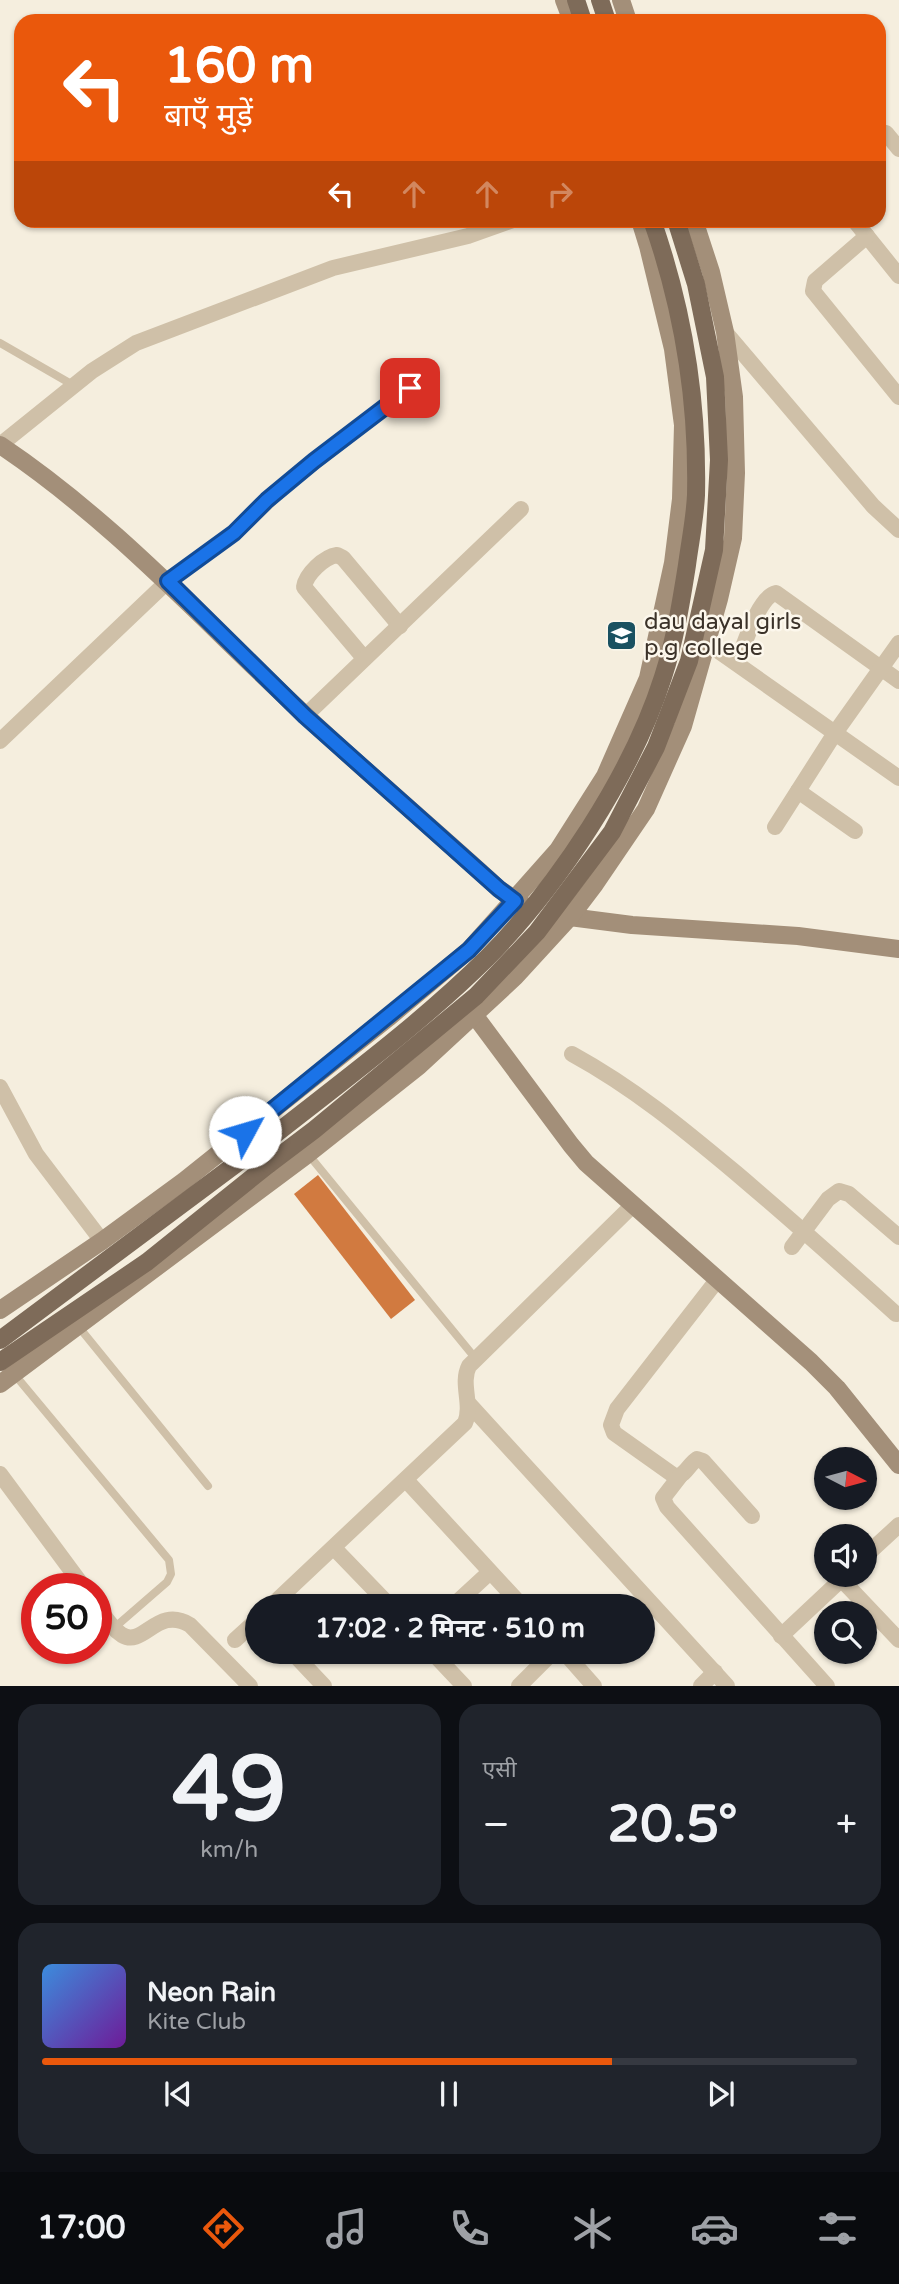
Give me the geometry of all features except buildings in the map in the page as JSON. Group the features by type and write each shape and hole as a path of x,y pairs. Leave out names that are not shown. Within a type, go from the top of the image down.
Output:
{"main road":[{"path":"0,1310 184,1181 469,950 558,850 605,776 648,678 673,563 681,499 683,425 673,349 642,228"},
{"path":"0,1340 264,1143 405,1032 487,957 550,887 594,820 635,746 663,679 680,618 696,496 694,421 684,334 654,228"},
{"path":"0,1362 147,1262 314,1130 476,996 537,932 612,832 656,747 689,661 714,550 719,460 715,377 696,284 678,228"},
{"path":"7,1379 308,1154 419,1066 515,977 570,916 646,809 683,726 733,538 736,473 734,397 725,332 696,228"},
{"path":"0,445 44,474 95,516 168,581 305,716 515,901 530,909 632,925 798,936 899,949"},
{"path":"475,1016 571,1145 600,1177 824,1374 899,1465"}],"street":[{"path":"888,132 899,149"},
{"path":"0,445 73,386 116,354 136,343 312,276 359,261 468,236 490,228"},
{"path":"860,228 899,276"},
{"path":"867,236 816,281 813,291 899,397"},
{"path":"725,332 873,506 899,530"},
{"path":"0,741 168,581 234,533 267,500 410,388"},
{"path":"305,716 522,509"},
{"path":"364,658 304,587 307,578 327,558 338,555 342,558 400,626"},
{"path":"737,663 762,602 770,594 776,593 899,681"},
{"path":"707,643 899,778"},
{"path":"775,827 835,733 899,643"},
{"path":"798,791 855,831"},
{"path":"572,1054 615,1078 675,1122 804,1230 896,1314"},
{"path":"0,1087 36,1154 102,1241"},
{"path":"792,1247 834,1192 844,1191 899,1237"},
{"path":"284,1594 465,1423 469,1404 464,1375 469,1366 633,1205"},
{"path":"680,1476 672,1475 614,1433 612,1416 718,1279"},
{"path":"469,1404 727,1685"},
{"path":"752,1516 700,1460 693,1461 664,1494 663,1503 827,1685"},
{"path":"0,1475 73,1573"},
{"path":"406,1480 511,1594"},
{"path":"877,1545 899,1525"},
{"path":"334,1548 378,1594"},
{"path":"466,1594 490,1572"},
{"path":"781,1636 832,1587"},
{"path":"852,1587 899,1640"},
{"path":"112,1625 125,1637 134,1637 162,1621 173,1618 181,1620 190,1625 250,1685"},
{"path":"235,1640 245,1631"},
{"path":"304,1664 324,1685"},
{"path":"444,1664 464,1685"},
{"path":"519,1685 541,1664"},
{"path":"575,1664 594,1685"},
{"path":"701,1685 715,1672"}],"lane":[{"path":"0,343 73,386"},
{"path":"308,1154 476,1359"},
{"path":"78,1326 208,1486"},
{"path":"7,1379 169,1560 171,1574 167,1582 114,1628"}],"place":[{"name":"dau dayal girls p.g college","path":"621,635"}],"route":[{"path":"245,1132 469,950 515,901 305,716 168,581 234,533 267,500 314,461 410,388"}]}
